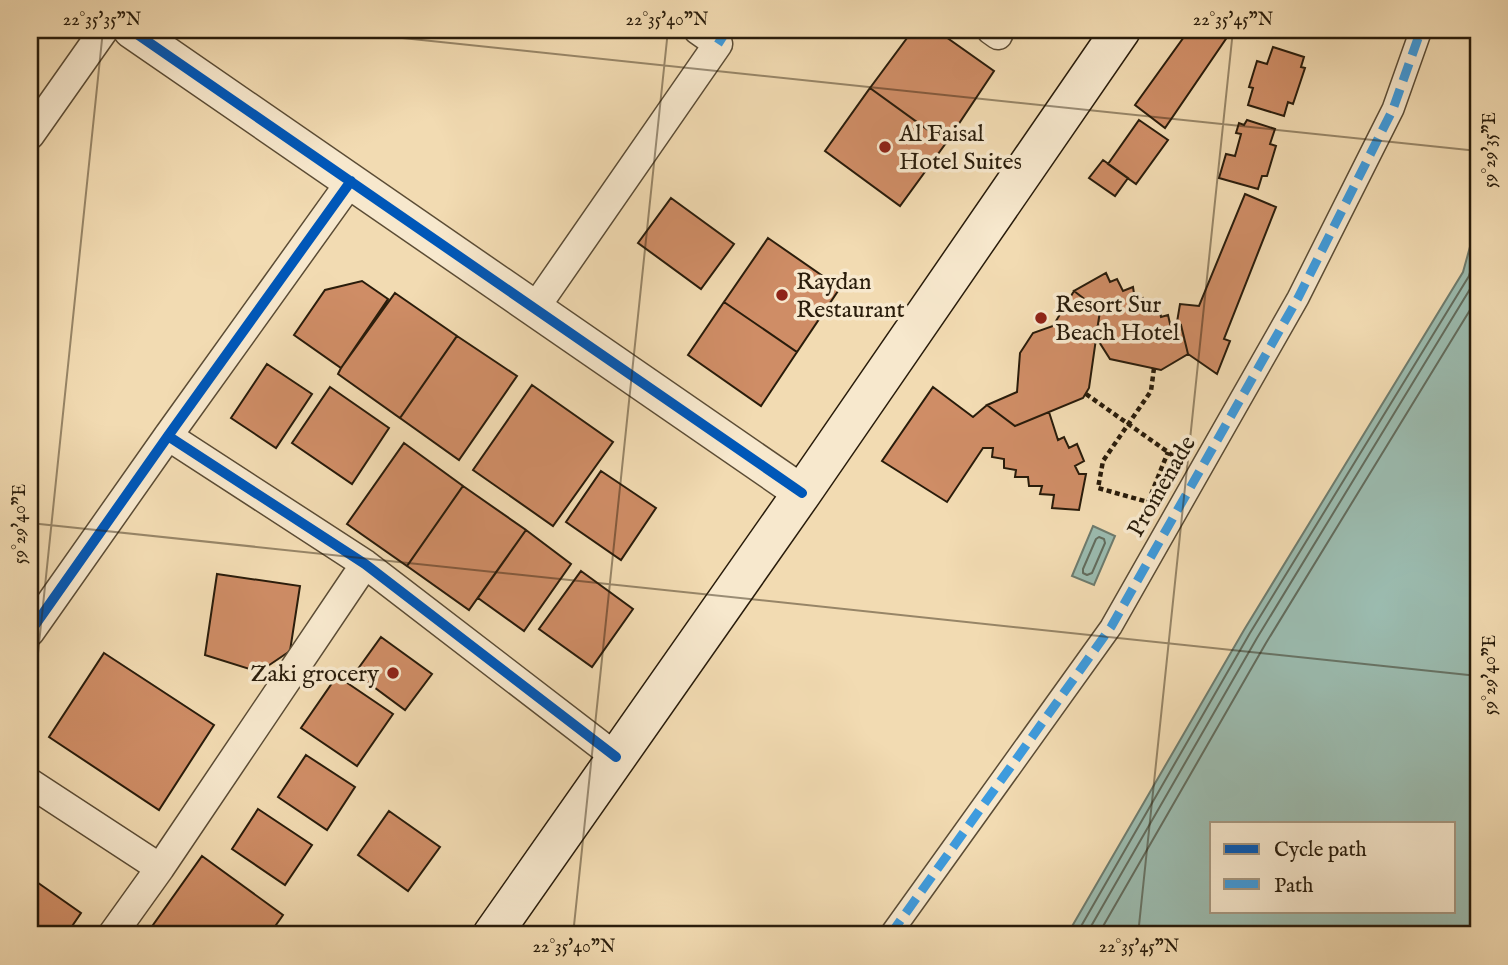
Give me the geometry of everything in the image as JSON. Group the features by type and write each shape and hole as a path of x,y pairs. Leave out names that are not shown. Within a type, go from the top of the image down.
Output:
{"main road":[{"path":"499,933 616,757 802,493 1121,30"}],"street":[{"path":"30,135 104,30"},
{"path":"131,30 802,493"},
{"path":"535,308 718,44 698,30"},
{"name":"Promenade","path":"890,935 1111,627 1310,274 1393,109 1421,30"},
{"path":"30,632 351,181"},
{"path":"168,436 365,564 616,757"},
{"path":"112,935 365,564"},
{"path":"30,783 160,868"}],"path":[{"path":"1154,368 1152,391 1103,461 1098,488 1148,502 1168,452"},
{"path":"1086,394 1198,473"}],"water":[{"path":"1478,218 1478,935 1067,935 1244,630 1463,272"},
{"path":"1093,526 1115,536 1094,585 1072,576"}],"building":[{"path":"913,30 936,30 994,71 946,143 870,88"},
{"path":"1189,30 1232,30 1165,128 1135,105"},
{"path":"1273,47 1304,57 1301,67 1305,68 1293,104 1288,102 1284,116 1248,105 1253,88 1249,87 1257,61 1267,64"},
{"name":"Al Faisal Hotel Suites","path":"870,88 946,143 900,206 825,151"},
{"path":"1139,120 1168,140 1136,184 1108,164"},
{"path":"1247,120 1275,129 1270,144 1276,146 1267,176 1262,176 1258,189 1219,178 1226,154 1235,156 1241,134 1236,133 1239,123 1244,125"},
{"path":"1103,160 1128,178 1115,196 1089,178"},
{"path":"1245,194 1276,207 1224,339 1230,341 1217,374 1188,354 1181,325 1177,322 1180,304 1199,306"},
{"path":"671,198 734,244 701,289 638,243"},
{"name":"Raydan Restaurant","path":"768,238 840,288 797,352 724,302"},
{"path":"1106,273 1110,282 1117,279 1123,291 1133,287 1135,300 1143,298 1146,308 1158,305 1161,317 1168,315 1171,328 1181,325 1188,354 1161,370 1110,359 1096,337 1100,311 1074,291"},
{"path":"362,281 388,299 341,368 294,335 325,290"},
{"path":"1074,291 1100,311 1089,388 1083,398 1015,426 987,405 1017,392 1020,353 1033,333 1053,326"},
{"path":"395,293 457,336 400,418 338,374"},
{"path":"724,302 797,352 761,406 688,355"},
{"path":"457,336 517,376 459,460 400,418"},
{"path":"267,364 312,394 276,448 231,418"},
{"path":"532,385 613,442 553,526 473,470"},
{"path":"330,387 389,428 352,484 292,443"},
{"path":"933,387 973,417 987,405 1015,426 1049,412 1058,440 1064,437 1069,448 1077,444 1084,461 1075,466 1079,474 1086,474 1079,510 1052,508 1054,495 1040,494 1042,486 1029,486 1028,477 1015,477 1016,470 1004,468 1004,459 992,457 993,448 983,448 947,502 882,461"},
{"path":"404,443 463,486 407,566 347,524"},
{"path":"601,471 656,508 621,560 566,522"},
{"path":"463,486 526,530 469,610 407,566"},
{"path":"526,530 571,564 524,631 478,598"},
{"path":"581,571 633,609 592,667 539,629"},
{"path":"217,574 300,586 290,651 259,672 205,655"},
{"name":"Zaki grocery","path":"381,637 432,674 405,710 355,673"},
{"path":"104,653 214,725 159,810 49,737"},
{"path":"337,676 393,714 357,766 301,728"},
{"path":"306,755 355,787 327,830 278,797"},
{"path":"258,809 312,845 285,885 232,849"},
{"path":"389,811 440,847 408,891 358,855"},
{"path":"202,856 283,915 269,935 168,935 153,925"},
{"path":"34,880 81,913 66,935 30,935 30,887"}],"marked path":[{"path":"718,44 727,30"},
{"path":"890,935 1111,627 1298,298 1393,109 1421,30"}],"cycle path":[{"path":"131,30 802,493"},
{"path":"30,632 351,181"},
{"path":"168,436 365,564 616,757"}],"place":[{"name":"Al Faisal Hotel Suites","path":"885,147"},
{"name":"Raydan Restaurant","path":"782,295"},
{"name":"Resort Sur Beach Hotel","path":"1041,318"},
{"name":"Zaki grocery","path":"393,673"}]}
